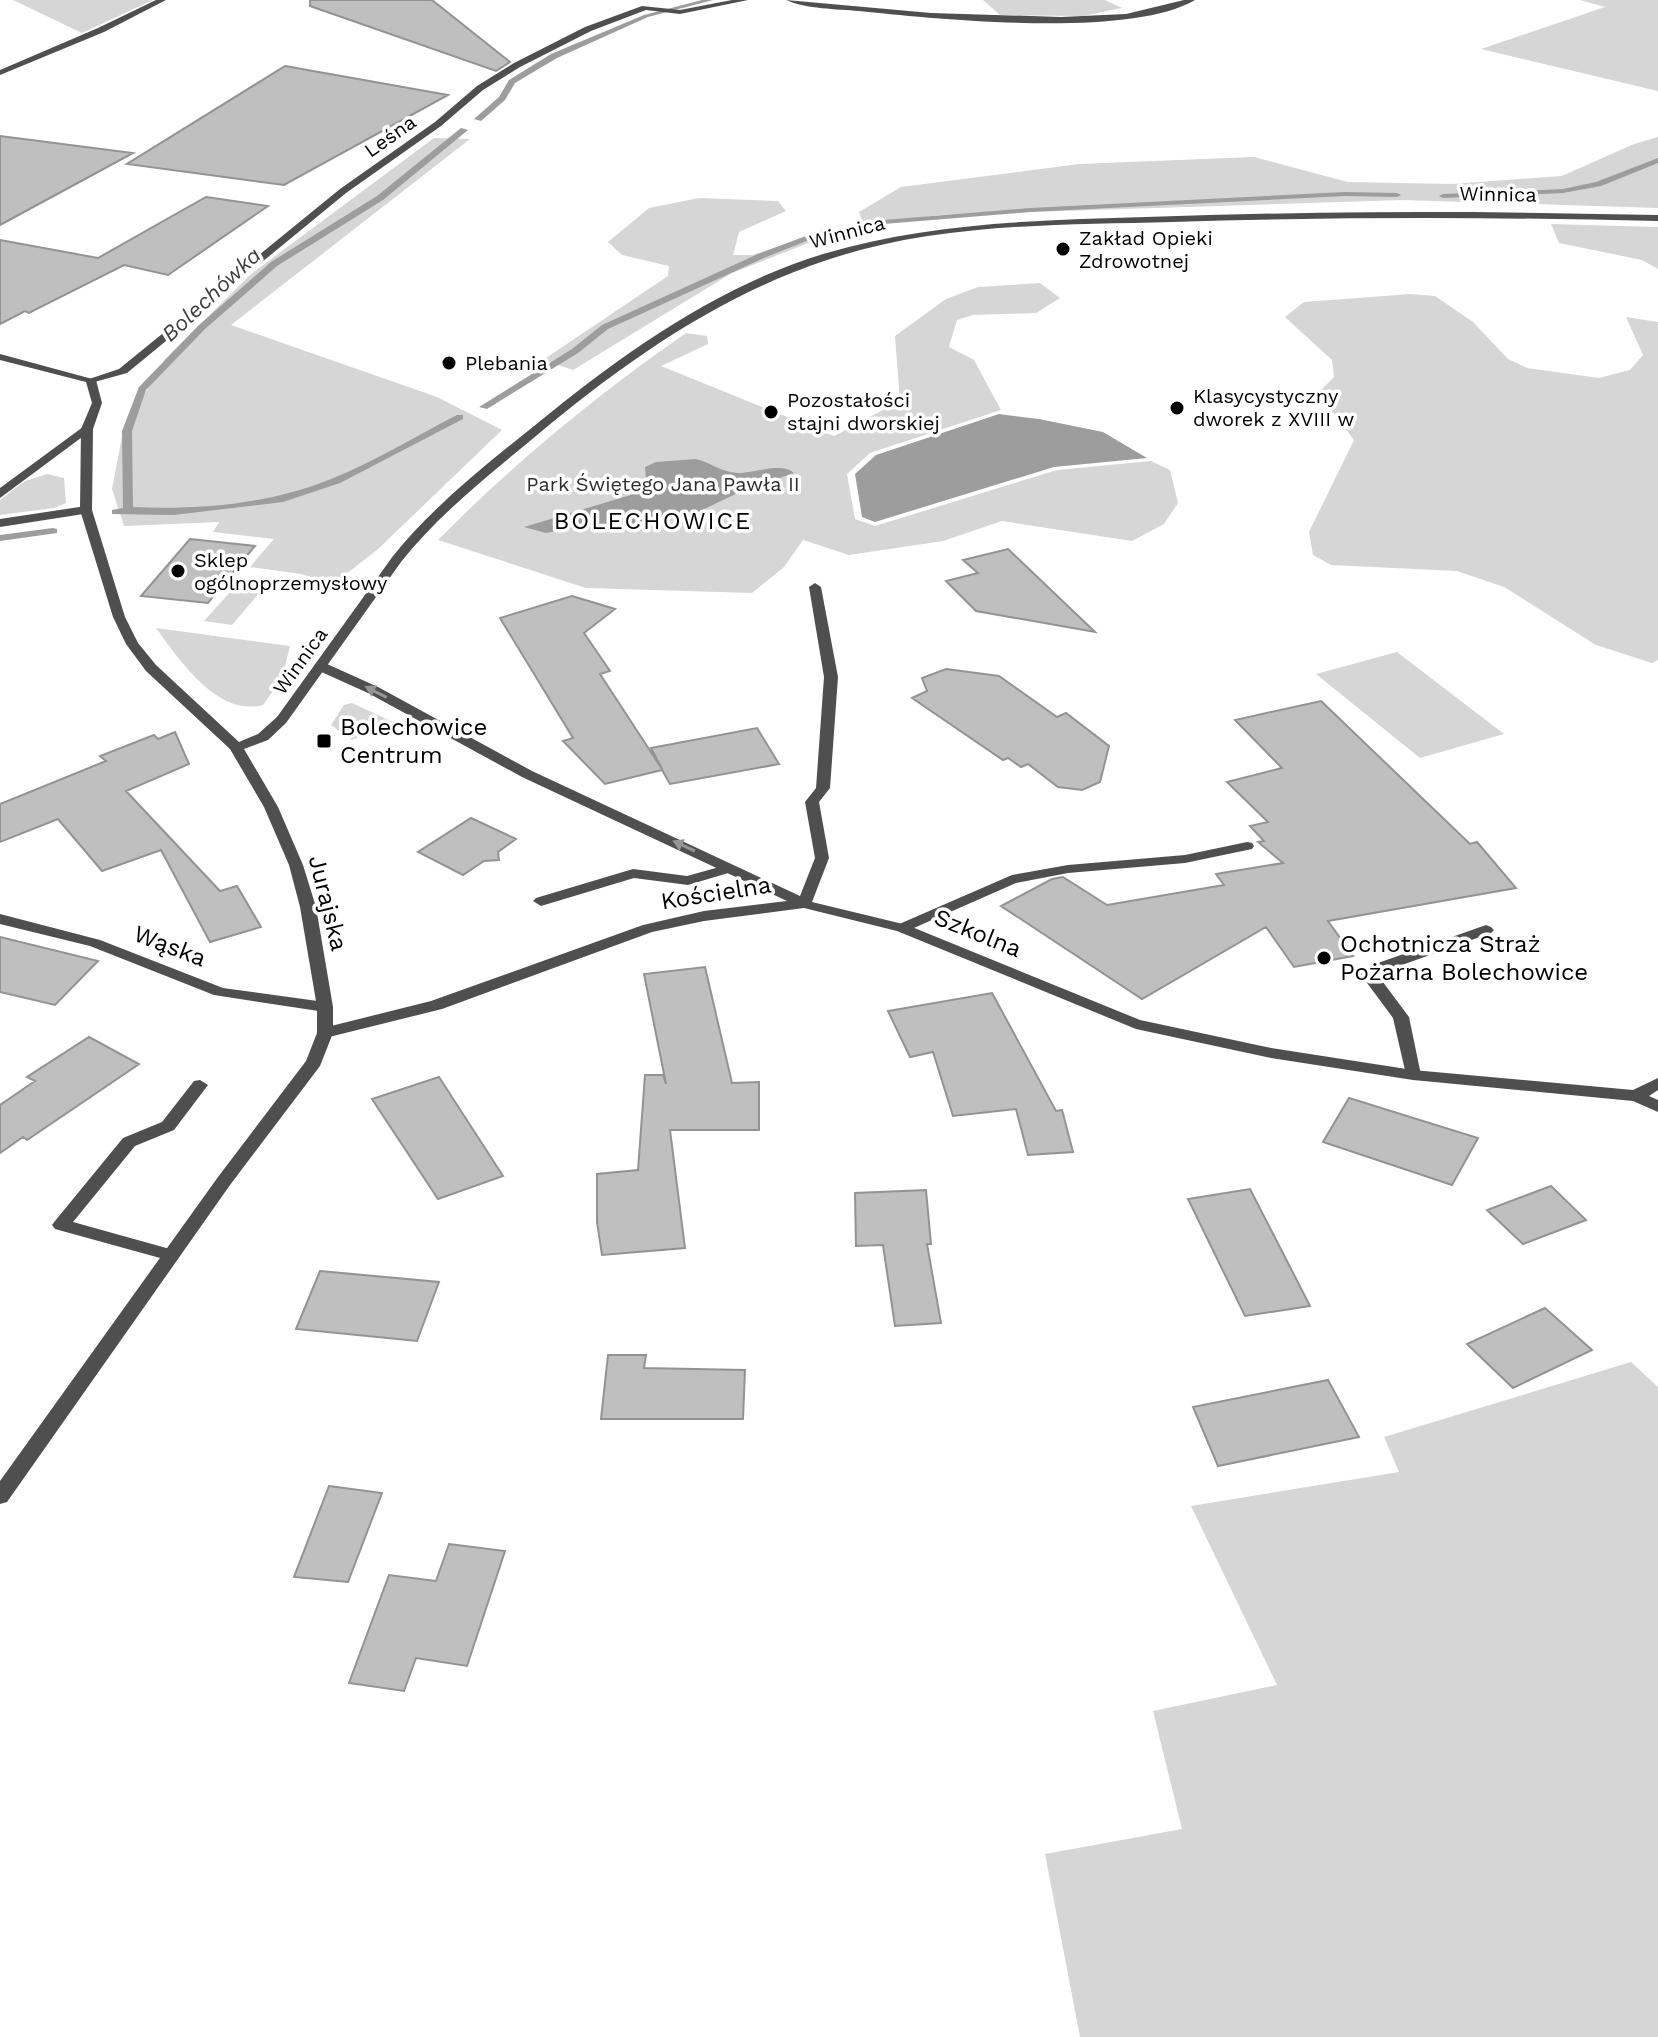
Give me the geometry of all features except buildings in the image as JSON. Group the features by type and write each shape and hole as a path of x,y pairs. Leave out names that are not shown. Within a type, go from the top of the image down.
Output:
{"street":[{"path":"0,73 162,0"},
{"name":"Leśna","path":"91,380 123,371 343,191 438,124 480,88 537,54 588,29 645,8 675,12 744,0"},
{"path":"790,0 966,18 1102,21 1166,10 1191,0"},
{"name":"Winnica","path":"236,747 261,739 273,729 322,667 399,556 489,470 597,380 727,298 780,273 842,252 911,236 1096,221 1440,213 1658,218"},
{"path":"0,357 91,380"},
{"name":"Jurajska","path":"0,1496 171,1255 314,1062 325,1033 325,1007 317,953 296,865 271,807 236,747 161,678 132,644 119,617 86,510 87,429 97,403 91,380"},
{"path":"0,494 87,429"},
{"path":"0,523 86,510"},
{"name":"Kościelna","path":"325,1033 436,1005 648,928 704,916 804,904 822,858 812,802 823,788 831,677 815,587"},
{"name":"Szkolna","path":"322,667 373,690 527,774 804,904 902,928 1136,1024 1271,1053 1413,1075 1636,1096 1658,1107"},
{"path":"902,928 1012,879 1068,869 1185,859 1247,846"},
{"path":"541,901 633,873 688,881 730,868"},
{"name":"Wąska","path":"0,919 95,943 220,992 325,1007"},
{"path":"1413,1075 1401,1017 1367,972 1486,930"},
{"path":"1636,1096 1658,1083"},
{"path":"171,1255 61,1225 129,1142 168,1126 200,1085"}],"green space":[{"path":"13,0 153,0 82,33"},
{"path":"983,0 1105,0 1122,8 1083,16 1000,15"},
{"path":"1580,0 1658,0 1658,91 1481,49 1605,7"},
{"path":"1658,137 1658,208 1402,200 940,215 864,225 859,212 901,187 1079,164 1254,157 1348,182 1452,184 1562,176 1634,144"},
{"path":"434,138 470,139 231,325 437,397 502,430 377,550 333,584 301,574 250,567 274,539 213,532 219,522 124,526 112,489 123,431 165,359 251,274"},
{"path":"699,198 778,201 786,211 739,232 733,255 752,255 802,239 811,242 732,273 573,370 543,360 668,276 669,266 622,255 608,242 649,208"},
{"path":"1551,224 1658,227 1658,269 1642,260 1559,243"},
{"name":"Park Świętego Jana Pawła II","path":"1040,283 1060,298 1036,313 973,315 957,320 949,347 974,360 1001,410 870,453 847,474 855,519 875,526 1057,470 1151,461 1170,470 1178,503 1164,524 1132,541 1002,521 943,541 849,555 803,540 784,567 752,593 586,588 438,540 557,431 686,333 707,336 708,344 661,366 834,436 900,401 895,336 946,299 978,287"},
{"path":"1411,294 1435,296 1473,322 1508,359 1527,368 1599,378 1630,370 1643,355 1626,317 1658,322 1658,660 1652,663 1596,645 1504,587 1457,571 1331,565 1313,555 1309,532 1354,440 1318,393 1334,377 1332,360 1285,317 1304,302"},
{"path":"47,474 64,478 66,503 54,508 0,515 0,500 25,481"},
{"path":"233,589 260,592 232,625 204,621"},
{"path":"156,628 290,646 282,678 263,705 246,706 230,702 201,683"},
{"path":"1397,652 1504,734 1420,758 1316,674"},
{"path":"352,703 393,722 352,740 331,725 344,705"},
{"path":"1631,1362 1658,1387 1658,2037 1080,2037 1045,1854 1182,1829 1153,1711 1277,1685 1191,1506 1399,1472 1384,1437"}],"shaded area":[{"path":"999,414 1103,432 1147,458 1054,467 875,522 862,517 855,474 876,455"},
{"path":"696,459 732,472 782,468 794,473 744,490 698,512 626,525 591,525 546,533 524,527 634,494 646,482 645,467 656,462"}],"waterway":[{"name":"Bolechówka","path":"478,119 502,98 512,82 554,56 646,16 710,0"},
{"name":"Bolechówka","path":"128,510 127,431 142,389 202,327 274,264 380,198 464,130"},
{"path":"1443,196 1563,191 1598,184 1658,160"},
{"path":"859,224 1030,210 1345,194 1397,195"},
{"path":"484,407 575,351 605,327 761,256 830,230"},
{"path":"128,510 174,512 279,500 336,481 460,417"},
{"name":"Bolechówka","path":"116,512 128,510"},
{"name":"Bolechówka","path":"0,538 53,531"}],"place":[{"name":"Zakład Opieki Zdrowotnej","path":"1063,249"},
{"name":"Plebania","path":"449,363"},
{"name":"Klasycystyczny dworek z XVIII w","path":"1177,408"},
{"name":"Pozostałości stajni dworskiej","path":"771,412"},
{"name":"Sklep ogólnoprzemysłowy","path":"178,571"},
{"name":"Bolechowice Centrum","path":"324,741"},
{"name":"Ochotnicza Straż Pożarna Bolechowice","path":"1324,958"}],"district":[{"name":"BOLECHOWICE","path":"653,521"}]}
